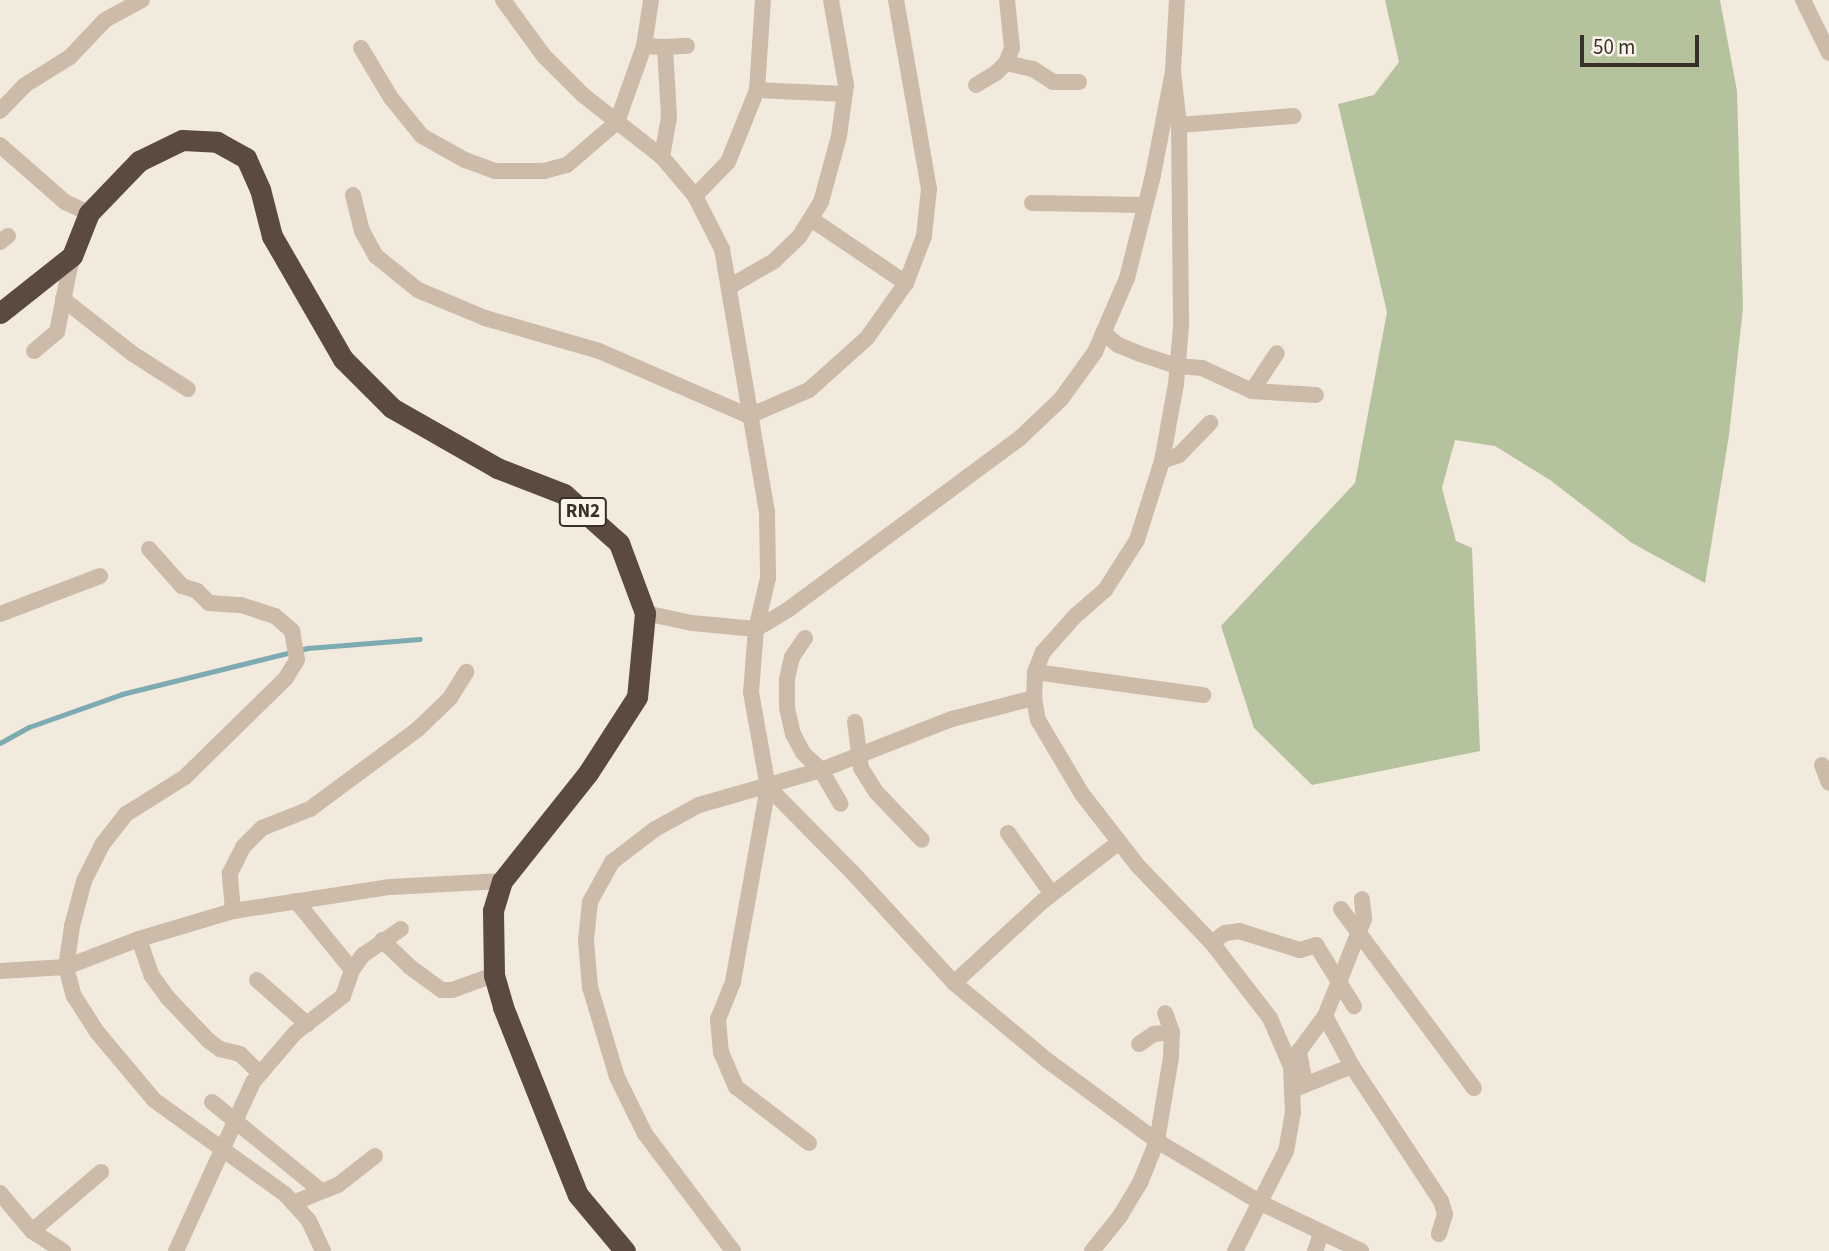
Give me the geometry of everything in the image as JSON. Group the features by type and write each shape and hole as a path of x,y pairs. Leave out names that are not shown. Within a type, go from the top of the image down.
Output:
{"highway":[{"name":"RN2","path":"72,256 89,213 139,161 182,140 217,142 246,158 260,189 272,236 343,359 392,408 496,468 564,494 619,544 645,613 636,697 588,773 502,881 493,911 494,975 503,1007 578,1195 625,1251"},
{"path":"0,313 72,256"}],"street":[{"path":"0,111 25,85 70,57 105,20 142,0"},
{"path":"503,0 544,56 583,95 662,157 695,196 722,249 767,512 768,578 755,629 751,692 768,787 733,982 718,1019 721,1052 736,1087 809,1143"},
{"path":"361,48 391,98 422,136 465,160 495,171 544,171 567,165 617,122 644,46 651,0"},
{"path":"695,196 728,162 757,90 762,0"},
{"path":"729,287 775,261 799,237 821,202 832,169 845,94 839,32 831,0"},
{"path":"354,195 362,230 376,256 418,290 485,318 599,351 749,416 808,390 867,338 906,284 924,236 929,189 896,0"},
{"path":"976,85 996,74 1006,63 1013,48 1007,0"},
{"path":"645,613 691,623 755,629 789,609 1020,439 1061,400 1095,352 1127,278 1173,71 1177,0"},
{"path":"1803,0 1829,53"},
{"path":"644,46 687,46"},
{"path":"662,157 669,117 665,47"},
{"path":"1006,63 1032,69 1053,82 1079,82"},
{"path":"1173,71 1180,125 1183,237 1178,366 1162,461 1137,540 1105,590 1076,615 1042,652 1035,672 1034,698 1038,720 1082,794 1118,843 1212,943 1270,1018 1298,1088"},
{"path":"757,90 845,94"},
{"path":"1180,125 1294,116"},
{"path":"3,154 65,202 89,213"},
{"path":"1032,203 1145,205"},
{"path":"811,219 906,284"},
{"path":"34,351 57,332 72,256"},
{"path":"63,299 133,354 188,389"},
{"path":"1104,333 1118,345 1178,366 1202,368 1252,391 1316,395"},
{"path":"1252,391 1277,353"},
{"path":"1162,461 1180,455 1210,423"},
{"path":"149,549 182,586 197,591 209,603 241,605 268,612 292,631 297,652 285,679 185,777 126,814 102,845 85,881 72,926 66,967 74,996 97,1032 146,1090 293,1203 309,1221 323,1251"},
{"path":"0,614 100,576"},
{"path":"805,638 792,657 787,679 787,708 793,734 803,753 821,770 841,804"},
{"path":"233,911 230,873 243,847 262,828 310,809 418,729 450,698 466,672"},
{"path":"1035,672 1203,695"},
{"path":"733,1251 645,1134 617,1077 590,987 586,940 590,902 612,862 655,828 699,805 821,770 952,719 1034,698"},
{"path":"855,722 857,755 876,792 922,840"},
{"path":"1822,765 1829,783"},
{"path":"768,787 853,873 954,983 1048,1061 1157,1141 1261,1203 1361,1251"},
{"path":"1008,833 1052,894"},
{"path":"954,983 1052,894 1118,843"},
{"path":"0,971 66,967 139,939 233,911 390,887 502,881"},
{"path":"1235,1251 1286,1152 1298,1088 1299,1051 1325,1016 1364,919 1362,899"},
{"path":"296,901 352,970"},
{"path":"1341,909 1474,1088"},
{"path":"176,1251 260,1073 279,1049 342,996 352,970 363,955 401,929"},
{"path":"1212,943 1225,933 1239,931 1300,950 1316,945 1354,1006"},
{"path":"139,939 152,976 167,998 209,1041 220,1049 240,1054 260,1073"},
{"path":"382,940 410,967 442,990 459,988 494,975"},
{"path":"257,980 307,1024"},
{"path":"1092,1251 1120,1216 1140,1183 1157,1141 1169,1075 1172,1031 1166,1013"},
{"path":"1325,1016 1352,1066 1441,1201 1444,1214 1439,1234"},
{"path":"1139,1044 1154,1034 1172,1031"},
{"path":"1298,1088 1352,1066"},
{"path":"212,1102 320,1190"},
{"path":"293,1203 338,1185 375,1156"},
{"path":"32,1231 101,1172"},
{"path":"0,1193 32,1231 63,1251"},
{"path":"1315,1251 1321,1234"}],"green space":[{"path":"1385,0 1720,0 1737,91 1743,308 1729,435 1705,583 1632,543 1550,480 1495,446 1455,440 1442,488 1456,541 1472,548 1480,751 1312,785 1254,728 1221,626 1355,483 1387,312 1338,104 1374,95 1399,62"}],"waterway":[{"path":"0,743 29,727 122,694 308,648 420,639"}]}
